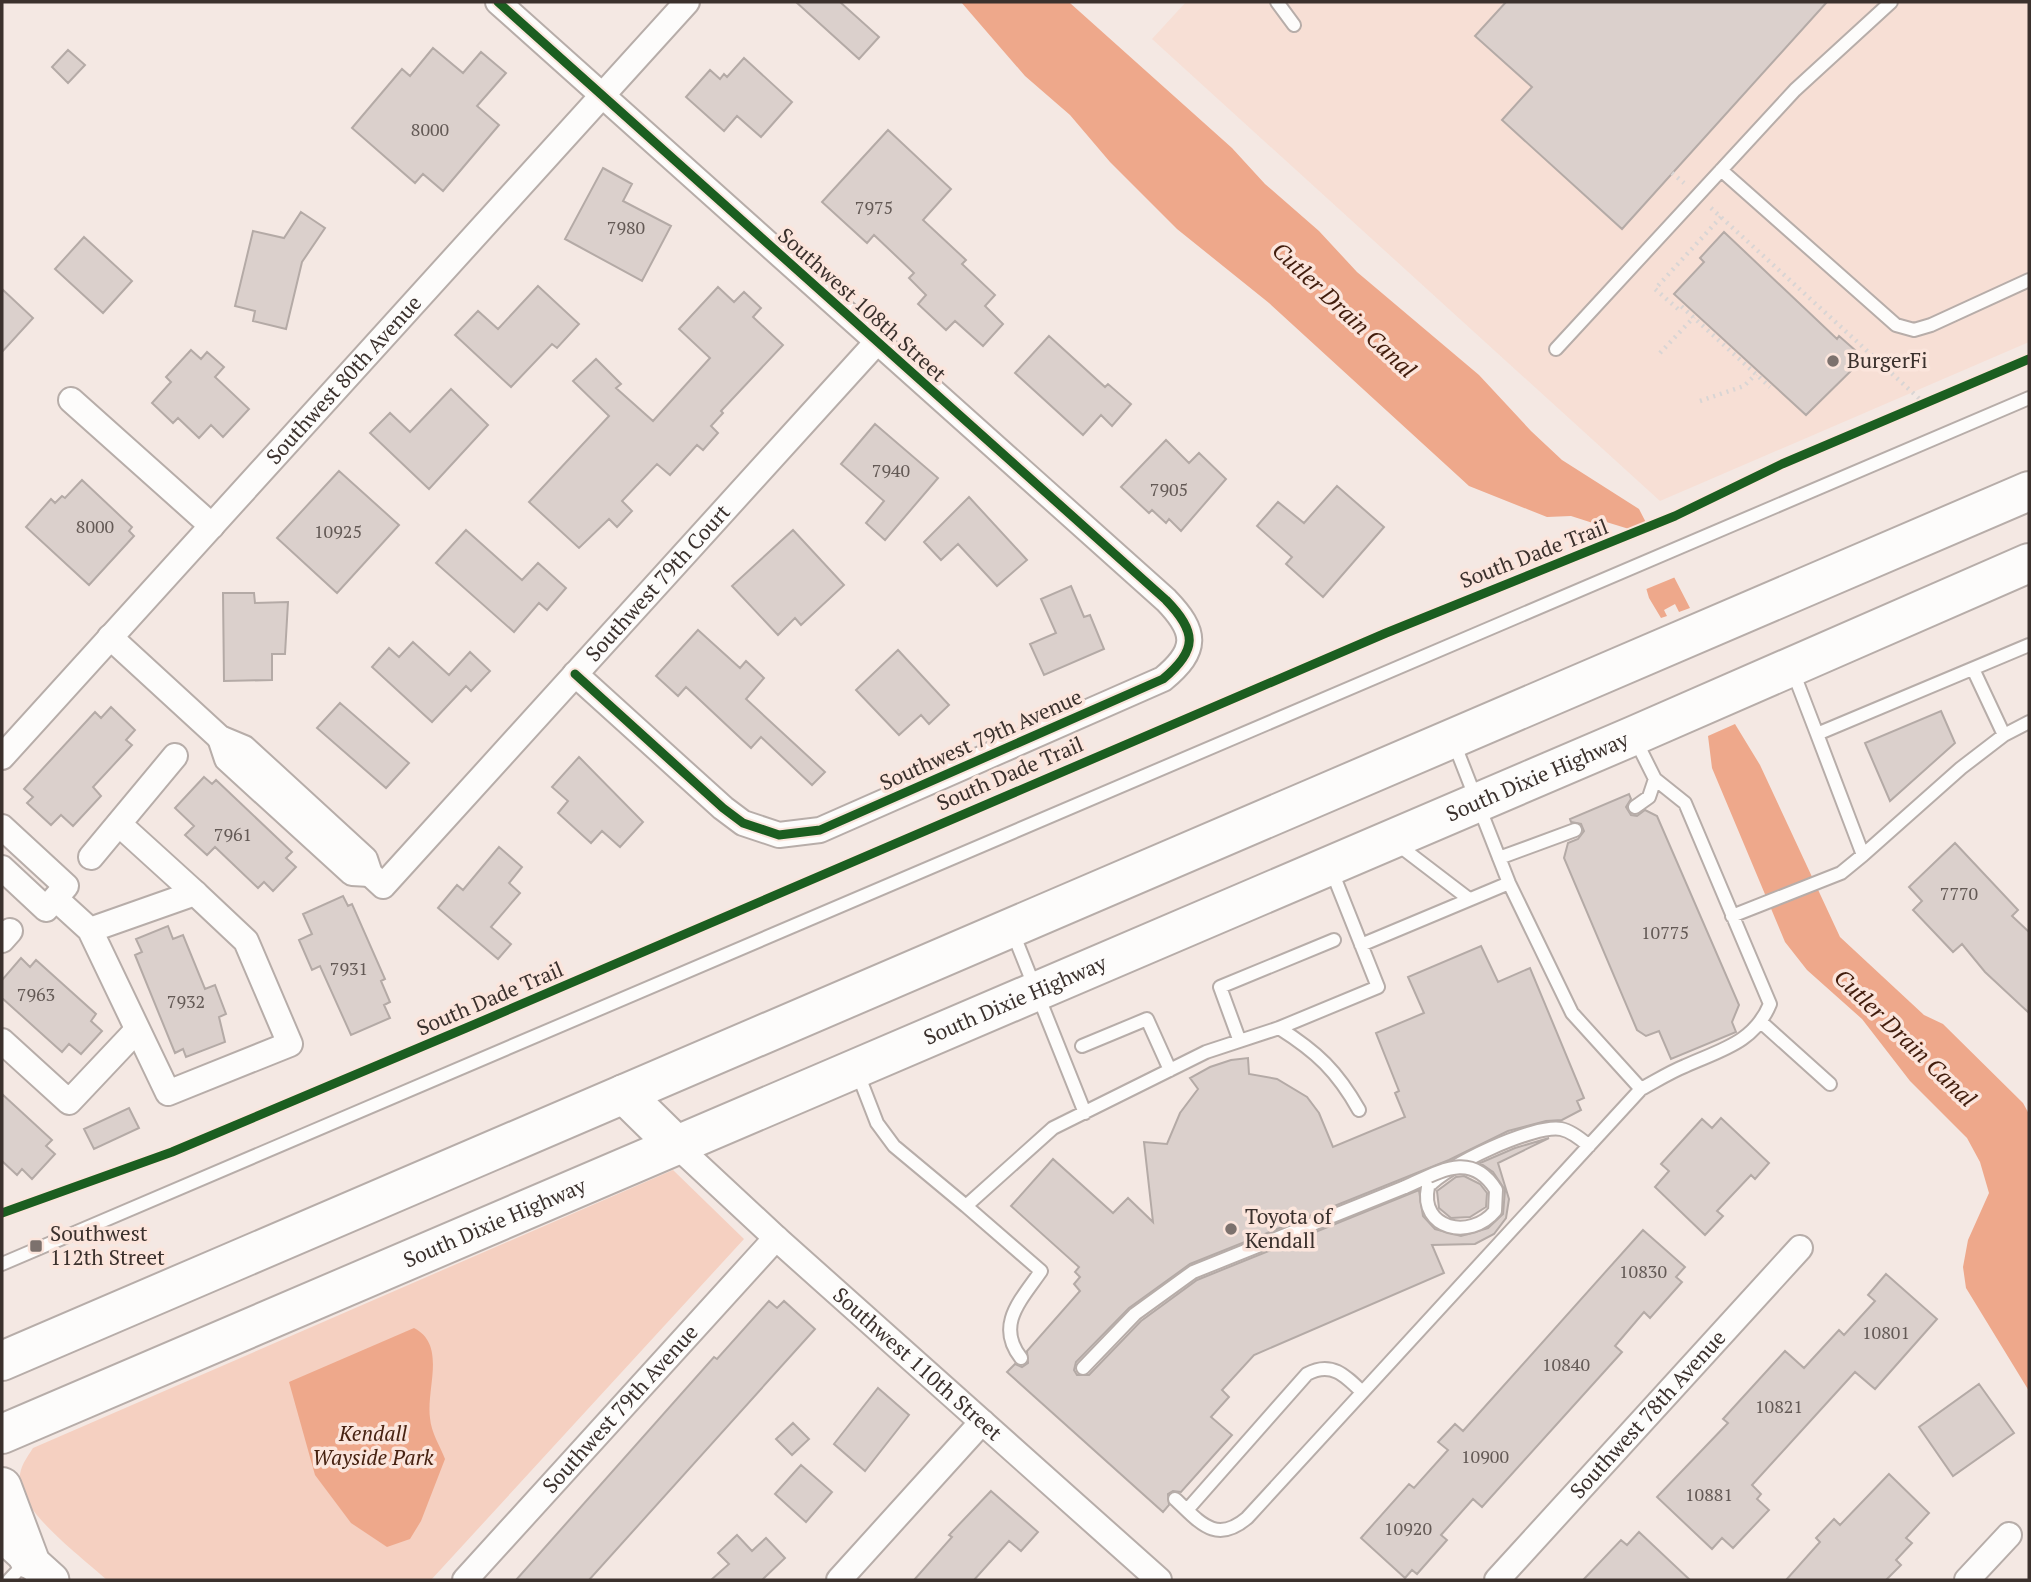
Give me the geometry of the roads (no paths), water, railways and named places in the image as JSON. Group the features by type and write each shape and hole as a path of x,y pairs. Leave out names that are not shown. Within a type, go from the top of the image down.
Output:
{"highway":[{"path":"2,1361 2029,491"},
{"name":"South Dixie Highway","path":"7,1432 1633,736 2029,562"},
{"path":"624,1094 676,1145"},
{"path":"2,1475 7,1432"},
{"path":"2,1486 23,1563"}],"street":[{"name":"Southwest 108th Street","path":"498,2 1166,600 1185,623 1190,643"},
{"name":"Southwest 80th Avenue","path":"2,757 687,2"},
{"name":"Southwest 79th Court","path":"110,637 220,738 243,748 365,859 377,880 575,674 877,342"},
{"path":"71,400 212,526"},
{"name":"Southwest 79th Avenue","path":"575,674 743,823 766,833 791,836 820,830 1163,679 1186,656 1190,643"},
{"path":"91,857 175,756"},
{"path":"2,827 56,898 90,930 168,1093 290,1044 246,941 119,824"},
{"path":"2,868 56,898"},
{"path":"90,930 195,893"},
{"path":"2,1041 69,1102 137,1030"},
{"name":"Southwest 110th Street","path":"676,1145 776,1238 1159,1580"},
{"name":"Southwest 79th Avenue","path":"465,1580 776,1238"},
{"name":"Southwest 78th Avenue","path":"1497,1580 1800,1248"},
{"path":"839,1580 982,1422"},
{"path":"1968,1580 2009,1535"}],"lane":[{"path":"1277,2 1294,26"},
{"path":"1556,349 1804,81 1891,2"},
{"path":"1721,170 1896,325 1914,330 1931,325 2029,280"},
{"path":"2,1264 2029,398"},
{"path":"1816,734 2029,645"},
{"path":"1791,667 1863,855"},
{"path":"1973,668 2004,735"},
{"path":"1732,916 1827,876 1841,873 1961,768 2004,735 2029,722"},
{"path":"1175,1499 1208,1528 1219,1532 1234,1529 1642,1089 1682,1066 1742,1042 1761,1022 1770,1004 1685,803 1655,779 1633,736"},
{"path":"1453,739 1509,883 1572,1013 1642,1089"},
{"path":"1635,807 1649,797 1655,779"},
{"path":"1499,858 1574,830"},
{"path":"1391,839 1469,899"},
{"path":"965,1206 1053,1128 1239,1039 1279,1028 1378,987 1330,865"},
{"path":"1361,945 1509,883"},
{"path":"1012,929 1085,1112"},
{"path":"1239,1039 1220,987 1334,940"},
{"path":"1082,1046 1147,1019 1170,1070"},
{"path":"1761,1022 1830,1084"},
{"path":"1279,1028 1328,1064 1342,1079 1359,1110"},
{"path":"856,1068 877,1123 884,1133 919,1169 1041,1271 1009,1321 1008,1334 1020,1358"},
{"path":"1083,1368 1135,1314 1193,1272 1448,1168 1469,1168 1483,1173 1496,1190 1494,1211 1478,1226 1461,1229 1450,1227 1437,1219 1426,1199 1428,1187 1449,1169 1534,1132 1563,1129 1589,1146"},
{"path":"1187,1510 1307,1374 1318,1368 1330,1368 1346,1375 1362,1392"}],"water":[{"name":"Cutler Drain Canal","path":"961,2 1070,3 1232,148 1265,184 1319,231 1357,272 1479,375 1562,460 1639,509 1690,608 1679,612 1675,604 1664,610 1667,616 1661,618 1649,598 1629,529 1603,521 1596,524 1571,516 1547,517 1469,486 1269,303 1177,229 1110,162 1070,115 1025,76"},
{"name":"Cutler Drain Canal","path":"1735,724 1760,765 1840,937 1924,1015 1943,1024 2023,1103 2029,1114 2029,1391 1966,1288 1963,1267 1968,1240 1989,1193 1980,1162 1967,1138 1910,1081 1862,1019 1807,970 1785,942 1712,768 1708,736"},
{"path":"414,1328 424,1336 433,1356 430,1418 445,1459 421,1521 410,1539 387,1547 351,1523 315,1475 289,1382"}],"place":[{"name":"BurgerFi","path":"1833,361"},
{"name":"Toyota of Kendall","path":"1231,1229"},
{"name":"Southwest 112th Street","path":"36,1246"}],"park label":[{"name":"Kendall Wayside Park","path":"373,1446"}]}
